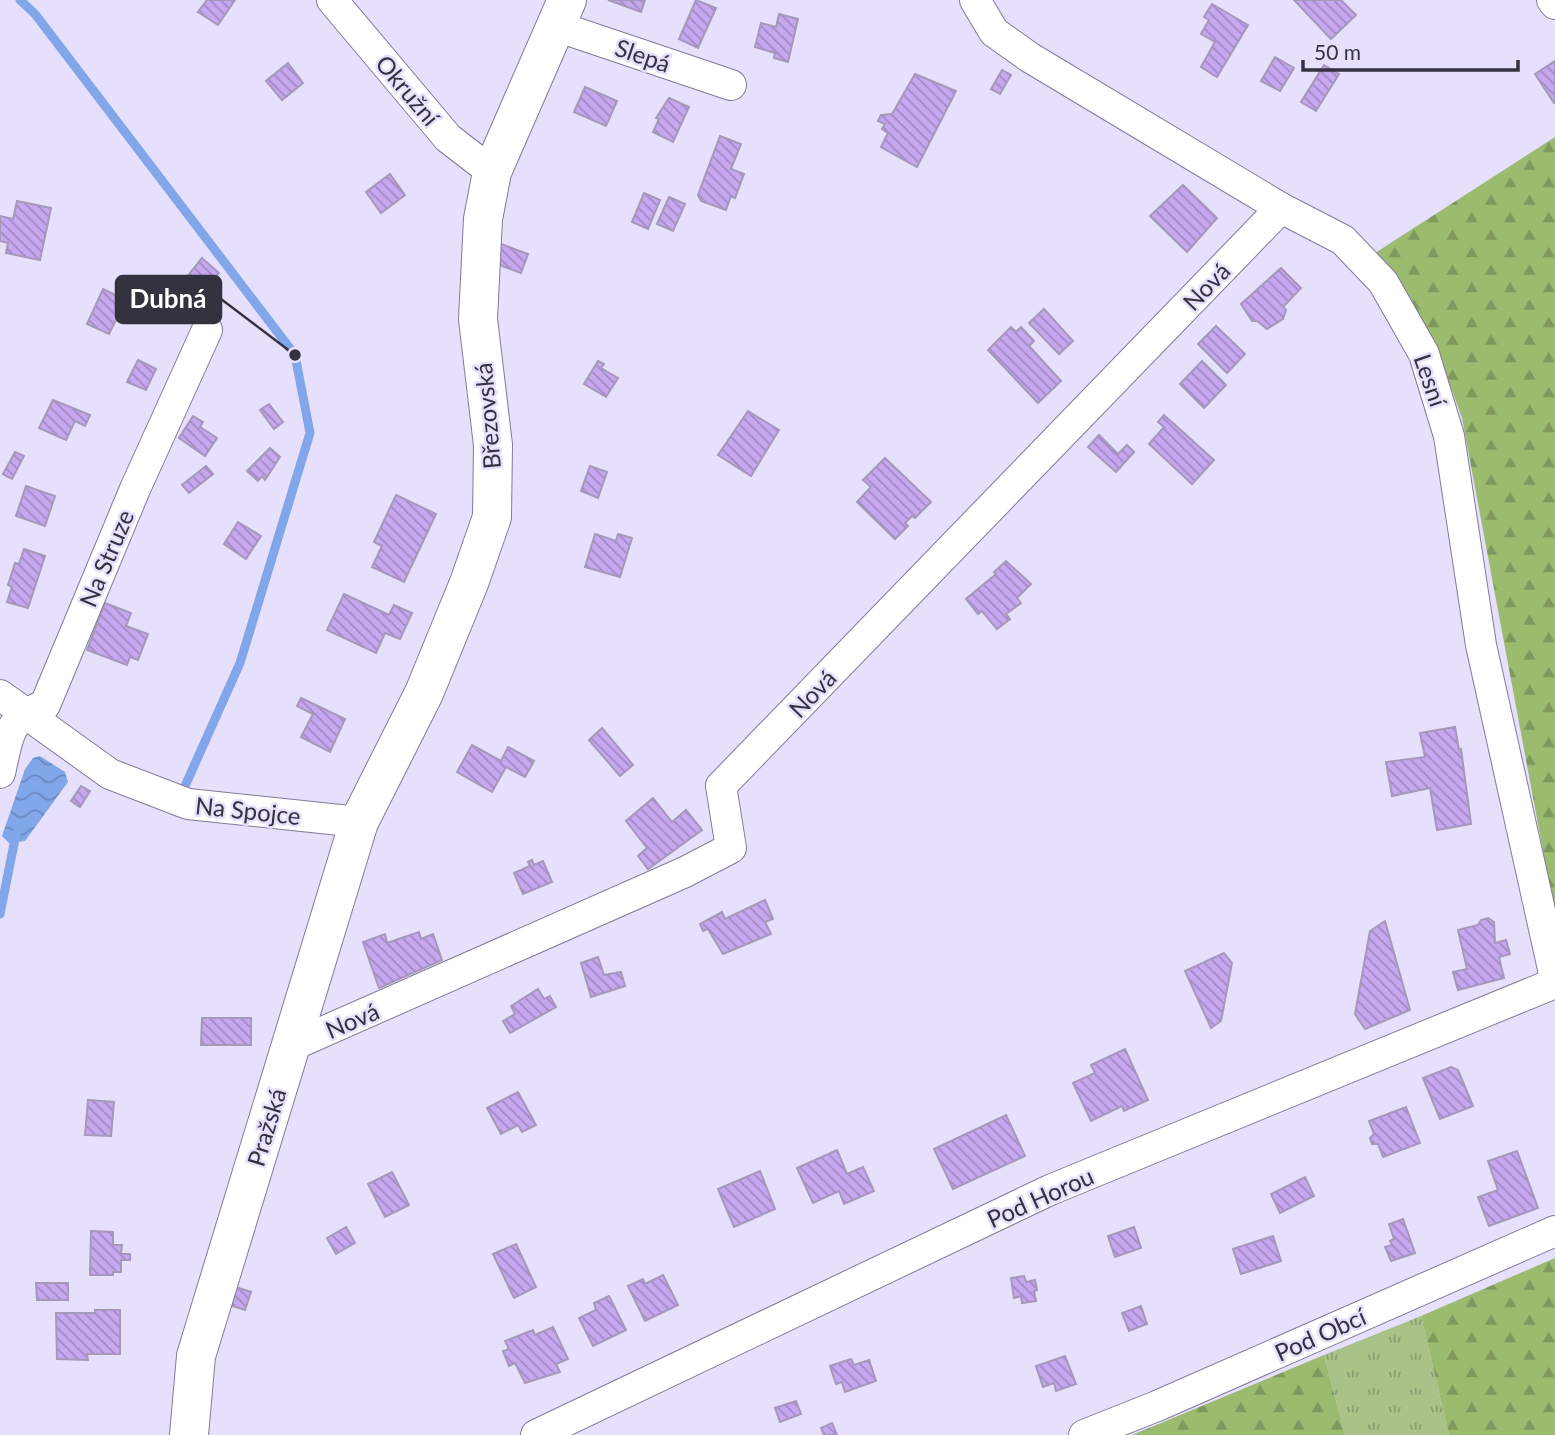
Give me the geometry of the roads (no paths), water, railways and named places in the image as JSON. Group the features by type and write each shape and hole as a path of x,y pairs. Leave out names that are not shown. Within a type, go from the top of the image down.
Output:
{"street":[{"name":"Okružní","path":"332,0 448,138 492,172"},
{"name":"Lesní","path":"975,0 994,32 1029,57 1282,208 1343,240 1383,282 1424,354 1449,436 1481,645 1555,980"},
{"path":"994,32 1004,0"},
{"name":"Březovská","path":"359,822 424,693 469,583 492,517 493,445 478,319 482,219 492,172 562,13"},
{"name":"Slepá","path":"562,13 731,85"},
{"name":"Nová","path":"291,1046 598,911 731,848 721,786 1282,208"},
{"name":"Na Struze","path":"0,773 10,731 23,713 45,705 135,489 206,330"},
{"name":"Na Spojce","path":"0,695 110,774 188,804 359,822"},
{"name":"Pražská","path":"189,1435 196,1356 359,822"},
{"name":"Pod Horou","path":"536,1435 1050,1190 1555,980"},
{"name":"Pod Obcí","path":"1084,1435 1157,1406 1555,1231"}],"water":[{"path":"40,756 65,772 68,782 25,841 9,843 2,836 25,769 33,758"}],"waterway":[{"path":"20,0 35,14 295,355 310,433 240,663 181,795"},
{"path":"0,914 16,834"}],"place":[{"name":"Dubná","path":"295,355"}]}
